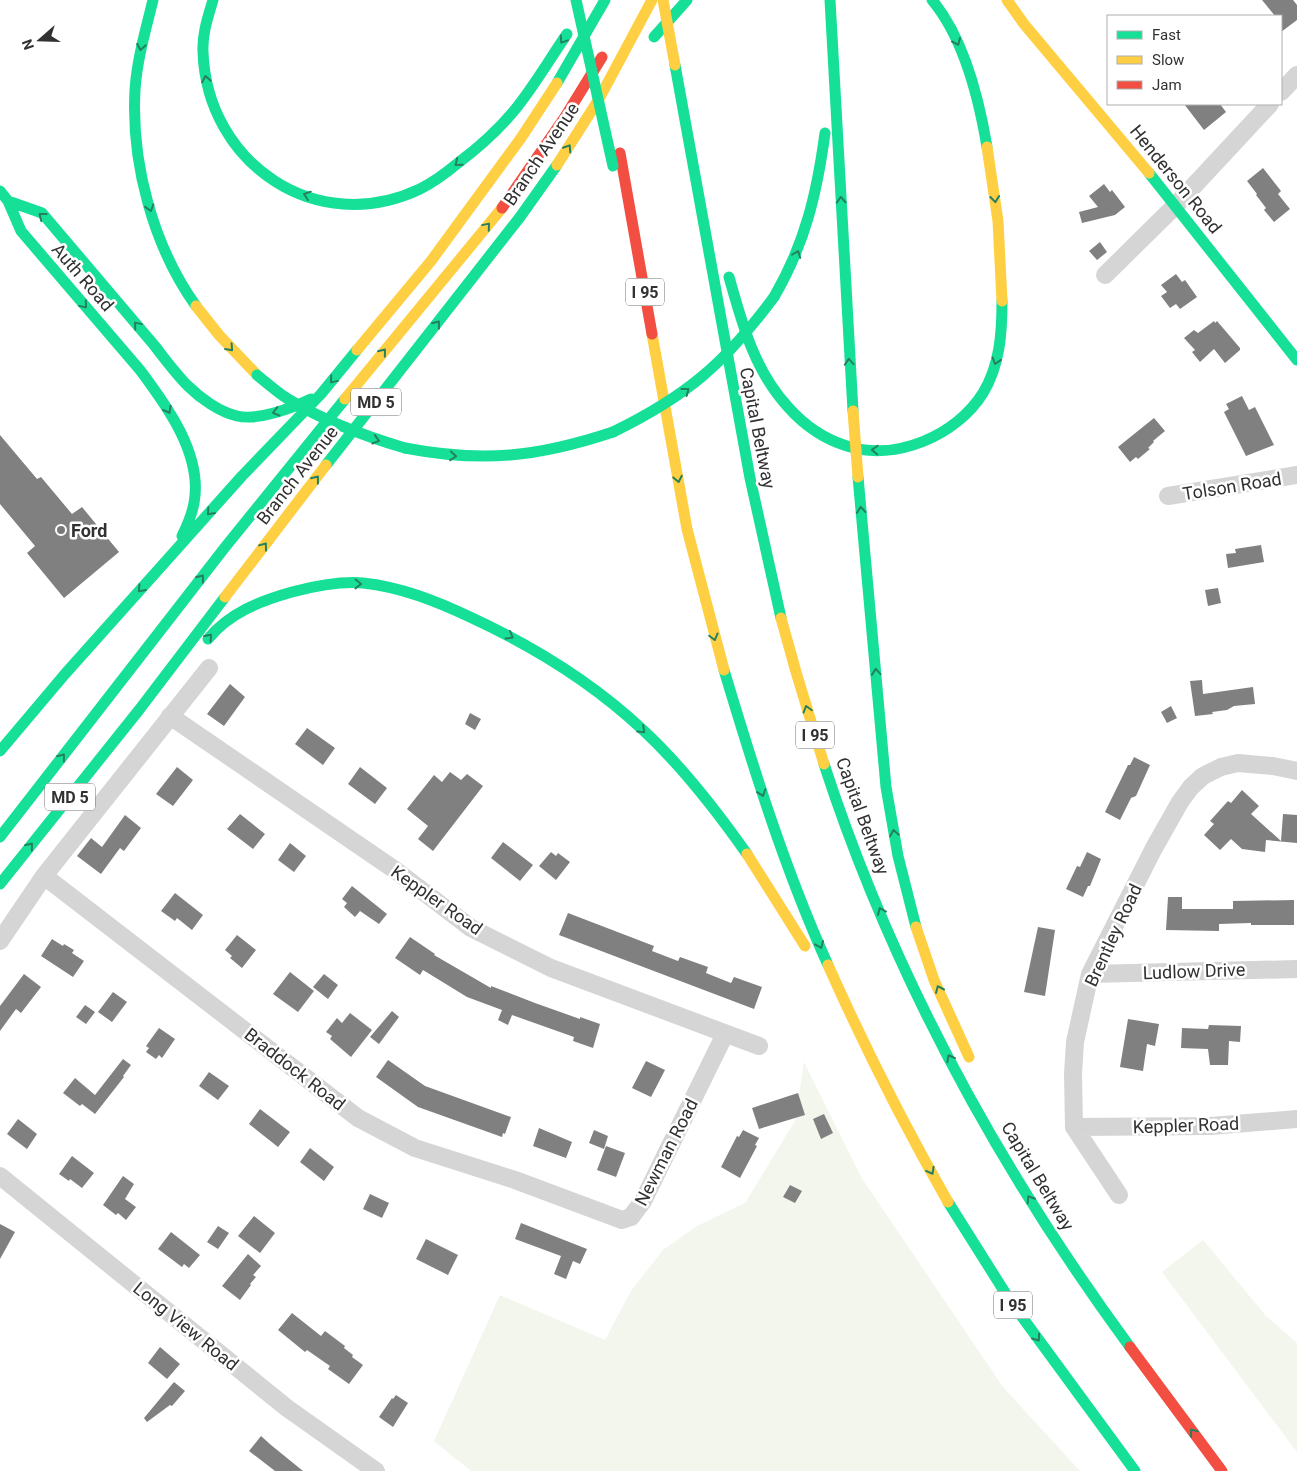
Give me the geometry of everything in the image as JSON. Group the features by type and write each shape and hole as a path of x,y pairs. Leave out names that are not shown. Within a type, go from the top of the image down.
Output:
{"main road":[{"path":"153,0 142,45 135,90 136,138 142,178 153,217 168,255 187,292 208,322 231,350 257,375 287,398 326,420 366,437 405,448 454,456 490,457 538,453 579,444 613,432 646,417 681,395 705,376 753,327 774,297 794,261 809,221 819,180 826,129 829,0"},
{"path":"213,0 205,28 203,52 205,76 211,102 231,142 247,160 268,177 291,190 347,205 378,202 421,189 442,176 467,156 501,125 519,104 592,0"},
{"path":"576,0 669,431"},
{"path":"592,0 598,29"},
{"name":"Branch Avenue","path":"0,751 65,674 242,476 321,394 431,261 521,138 564,72 605,0"},
{"name":"Branch Avenue","path":"0,884 139,710 289,513 520,217 558,163 599,99 652,0"},
{"name":"Capital Beltway","path":"664,0 746,461 764,551 785,634 809,715 838,801 867,878 903,962 948,1054 1028,1196 1072,1265 1125,1341 1222,1471"},
{"path":"646,47 657,32 687,0"},
{"path":"829,0 853,411 886,787 898,856 922,946 934,980 972,1064"},
{"path":"727,269 748,340 768,382 782,401 800,420 821,436 843,446 871,450 894,450 912,446 932,438 948,427 965,414 979,398 996,362 1000,342 1002,302 1000,246 994,188 985,137 972,85 960,48 949,24 932,0"},
{"name":"Henderson Road","path":"1007,0 1024,24 1176,205 1297,360"},
{"name":"I 95","path":"0,837 226,546 506,203 565,117 604,49 611,109 669,431 696,568 745,744 773,825 843,1000 907,1128 964,1227 1010,1301 1135,1471"},
{"path":"675,66 717,234"},
{"path":"466,287 525,221 611,109"},
{"name":"Auth Road","path":"0,191 8,201 21,231 140,370 160,396 184,440 194,477 194,501 187,526 173,553"},
{"name":"Auth Road","path":"8,201 42,213 189,387 214,406 238,416 263,415 290,409 321,394"},
{"path":"139,710 182,668 221,624 262,602 294,591 328,584 360,583 404,590 499,629 550,659 600,693 643,730 717,809 750,857 813,960 907,1128"},
{"path":"1023,1166 1077,1262 1125,1341"}],"street":[{"path":"1282,91 1297,75"},
{"path":"1105,275 1176,205 1269,105"},
{"name":"Tolson Road","path":"1168,496 1297,475"},
{"path":"0,941 44,876 209,668"},
{"name":"Keppler Road","path":"170,716 395,870 471,928 551,968 759,1046"},
{"name":"Brentley Road","path":"1074,1126 1073,1074 1075,1042 1090,974 1154,848 1180,802 1191,787 1203,776 1221,767 1238,763 1272,766 1297,771"},
{"name":"Braddock Road","path":"44,876 358,1118 415,1148 578,1202"},
{"name":"Ludlow Drive","path":"1090,974 1297,969"},
{"name":"Newman Road","path":"578,1202 622,1220 631,1217 643,1201 725,1034"},
{"name":"Keppler Road","path":"1074,1126 1210,1126 1297,1119"},
{"path":"1074,1126 1119,1195"},
{"name":"Long View Road","path":"0,1176 287,1408 376,1471"}],"shaded area":[{"path":"804,1062 861,1177 1003,1387 1080,1471 471,1471 434,1441 500,1295 605,1340 631,1291 663,1250 697,1226 745,1203 795,1121"},
{"path":"1203,1240 1266,1316 1297,1343 1297,1452 1162,1272"}],"building":[{"path":"1262,0 1293,0 1297,5 1297,20 1282,31 1282,15 1274,15"},
{"path":"1185,105 1221,105 1226,112 1204,130"},
{"path":"1263,168 1281,191 1278,194 1290,209 1274,222 1264,210 1266,208 1247,181"},
{"path":"1104,184 1110,192 1112,190 1125,207 1115,215 1082,223 1079,212 1098,207 1089,196"},
{"path":"1100,242 1107,252 1097,260 1089,251"},
{"path":"1176,274 1182,282 1185,280 1197,297 1180,309 1176,304 1170,308 1161,296 1167,292 1161,285"},
{"path":"1214,321 1215,323 1217,321 1240,348 1225,363 1214,349 1200,362 1192,352 1195,350 1184,338 1194,330 1198,333"},
{"path":"1242,396 1249,410 1255,407 1274,445 1246,456 1224,412 1229,409 1226,404"},
{"path":"1154,418 1165,431 1153,441 1148,448 1150,449 1138,459 1136,457 1130,462 1118,447"},
{"name":"Ford","path":"0,435 37,479 41,477 72,514 82,507 119,552 64,598 27,553 35,546 0,504"},
{"path":"1261,545 1264,562 1228,568 1226,554 1236,553 1235,549"},
{"path":"1218,588 1221,603 1208,606 1205,590"},
{"path":"1202,680 1203,694 1253,687 1255,704 1234,706 1227,710 1212,712 1213,714 1195,716 1190,681"},
{"path":"230,684 245,697 224,726 207,714"},
{"path":"1171,706 1177,718 1167,723 1161,712"},
{"path":"470,713 481,719 475,730 465,724"},
{"path":"307,728 335,748 323,765 295,744"},
{"path":"1134,757 1150,765 1136,796 1131,798 1120,820 1105,812 1128,765 1130,765"},
{"path":"177,767 193,780 173,806 156,794"},
{"path":"360,767 387,788 375,804 348,784"},
{"path":"450,772 461,780 467,774 483,786 433,851 418,839 428,826 407,809 434,775 442,782"},
{"path":"1242,790 1259,806 1251,814 1281,841 1283,814 1297,815 1297,843 1266,840 1265,852 1242,849 1231,839 1220,850 1204,835 1214,824 1210,821 1228,801 1231,803"},
{"path":"240,814 265,834 253,849 227,829"},
{"path":"125,815 141,828 124,851 120,848 101,874 77,856 91,838 102,847"},
{"path":"503,842 533,865 520,881 491,858"},
{"path":"290,843 306,856 294,872 278,860"},
{"path":"551,852 556,856 558,853 570,862 556,880 539,866"},
{"path":"1087,852 1101,859 1090,886 1088,886 1083,897 1066,889 1077,866 1080,867"},
{"path":"352,886 387,914 379,924 360,911 355,917 344,907 347,903 342,899"},
{"path":"175,893 203,915 192,930 177,918 175,921 161,911"},
{"path":"1168,897 1182,897 1182,909 1233,909 1233,901 1294,900 1294,925 1219,924 1219,931 1166,930"},
{"path":"568,913 654,946 652,951 678,961 680,957 708,967 706,973 731,983 734,977 762,987 754,1009 559,935"},
{"path":"1038,927 1055,930 1045,996 1024,992"},
{"path":"237,935 256,950 242,968 230,958 232,956 225,950"},
{"path":"410,937 434,955 491,988 491,986 580,1019 580,1017 600,1024 593,1048 573,1041 574,1037 512,1015 508,1025 498,1020 502,1010 467,997 423,970 420,975 395,958"},
{"path":"52,939 74,950 72,953 84,961 73,977 41,956"},
{"path":"290,972 314,991 298,1012 273,994"},
{"path":"24,974 41,987 21,1013 16,1009 0,1031 0,1006"},
{"path":"324,974 338,985 328,999 313,987"},
{"path":"113,992 127,1002 112,1022 98,1012"},
{"path":"85,1005 95,1012 86,1024 76,1017"},
{"path":"392,1011 399,1017 379,1044 370,1037"},
{"path":"350,1013 372,1030 351,1057 330,1039 332,1036 326,1032 337,1018 342,1023"},
{"path":"1128,1019 1159,1024 1155,1046 1147,1044 1143,1071 1120,1067"},
{"path":"1209,1025 1241,1026 1240,1042 1229,1041 1228,1065 1210,1065 1208,1049 1181,1048 1182,1028 1208,1029"},
{"path":"159,1028 175,1039 162,1058 159,1055 156,1059 146,1052 149,1048 146,1046"},
{"path":"123,1059 131,1065 95,1114 82,1104 80,1106 63,1093 75,1078 95,1095"},
{"path":"388,1060 425,1086 511,1117 505,1134 503,1133 502,1137 418,1107 376,1077"},
{"path":"646,1061 665,1070 651,1097 632,1088"},
{"path":"209,1072 229,1086 218,1100 199,1086"},
{"path":"798,1093 805,1115 759,1129 752,1108"},
{"path":"260,1109 290,1132 278,1147 249,1124"},
{"path":"824,1114 833,1133 821,1139 813,1119"},
{"path":"18,1119 37,1134 27,1149 7,1134"},
{"path":"539,1128 572,1142 566,1158 533,1146"},
{"path":"594,1130 608,1136 604,1149 589,1143"},
{"path":"743,1130 759,1138 755,1145 757,1146 740,1178 721,1167 737,1136 739,1137"},
{"path":"606,1146 625,1153 616,1177 597,1170"},
{"path":"310,1148 334,1167 324,1181 300,1162"},
{"path":"72,1156 94,1173 82,1188 59,1174"},
{"path":"123,1176 134,1184 125,1199 136,1207 126,1220 103,1205"},
{"path":"790,1185 802,1191 795,1203 783,1197"},
{"path":"370,1194 389,1203 382,1218 363,1209"},
{"path":"254,1216 275,1233 260,1253 238,1236"},
{"path":"521,1223 587,1249 580,1264 573,1261 566,1279 554,1274 561,1256 515,1239"},
{"path":"0,1224 15,1232 0,1259"},
{"path":"218,1226 229,1233 218,1249 207,1242"},
{"path":"171,1232 200,1255 189,1268 184,1264 182,1267 158,1249"},
{"path":"426,1239 458,1255 448,1275 416,1259"},
{"path":"248,1254 261,1266 253,1275 256,1277 240,1300 222,1286"},
{"path":"292,1313 321,1336 325,1331 345,1346 344,1348 353,1355 352,1357 363,1365 349,1384 328,1369 330,1366 307,1350 305,1352 278,1330"},
{"path":"160,1347 180,1364 167,1379 148,1363"},
{"path":"174,1382 185,1391 172,1406 170,1405 147,1422 144,1418"},
{"path":"396,1395 408,1403 393,1427 379,1417"},
{"path":"261,1436 303,1471 275,1471 249,1451"}],"traffic: fast":[{"path":"153,0 142,44 135,90 135,118 141,175 157,231 168,257 196,306"},
{"path":"213,0 204,32 203,52 209,92 224,128 246,157 274,181 307,197 343,204 381,202 420,189 444,174 494,133 507,119 567,34"},
{"path":"576,0 613,166"},
{"path":"557,83 605,0"},
{"path":"654,37 687,0"},
{"path":"830,0 853,411"},
{"path":"932,0 953,32 969,70 980,109 987,147"},
{"path":"675,65 750,478 781,618"},
{"path":"774,297 802,238 814,197 825,133"},
{"path":"326,465 520,217 557,165"},
{"path":"1149,173 1297,360"},
{"path":"0,191 8,201 21,231 140,370"},
{"path":"8,201 42,213 154,345"},
{"path":"729,277 744,329 758,362 776,393 794,414 815,431 847,446 866,450 905,447 924,441 958,421 972,408 983,393 993,371 999,348 1002,301"},
{"path":"613,432 662,405 703,376 739,341 774,297"},
{"path":"154,345 193,391 211,404 231,414 255,417 285,410 311,399"},
{"path":"0,751 65,674 242,476 321,394 357,350"},
{"path":"140,370 171,415 188,449 193,467 194,503 182,536"},
{"path":"257,375 284,396 330,421 405,448"},
{"path":"0,837 226,546 345,399"},
{"path":"405,448 460,455 510,455 560,447 613,432"},
{"path":"858,477 886,787 898,856 916,927"},
{"path":"208,639 225,622 246,609 280,596 318,586 336,583 363,583 405,591 431,600 517,640 583,681 624,713 672,759 711,805 747,854"},
{"path":"0,884 139,710 225,597"},
{"path":"724,670 784,856 828,965"},
{"path":"824,764 851,842 882,918 916,994 954,1068 994,1140 1037,1211 1082,1280 1130,1347"},
{"path":"948,1202 1011,1302 1135,1471"}],"traffic: slow":[{"path":"557,165 599,99 652,0"},
{"path":"663,0 675,65"},
{"path":"1007,0 1024,24 1149,173"},
{"path":"357,350 431,261 521,138 557,83"},
{"path":"987,147 998,221 1002,301"},
{"path":"345,399 502,208"},
{"path":"196,306 219,335 257,375"},
{"path":"652,334 687,529 724,670"},
{"path":"853,411 858,477"},
{"path":"225,597 326,465"},
{"path":"781,618 824,764"},
{"path":"747,854 805,946"},
{"path":"916,927 934,980 969,1057"},
{"path":"828,965 885,1085 948,1202"}],"traffic: jam":[{"path":"502,208 565,117 602,57"},
{"path":"620,153 652,334"},
{"path":"1130,1347 1222,1471"}],"place":[{"name":"Ford","path":"61,530"}]}
